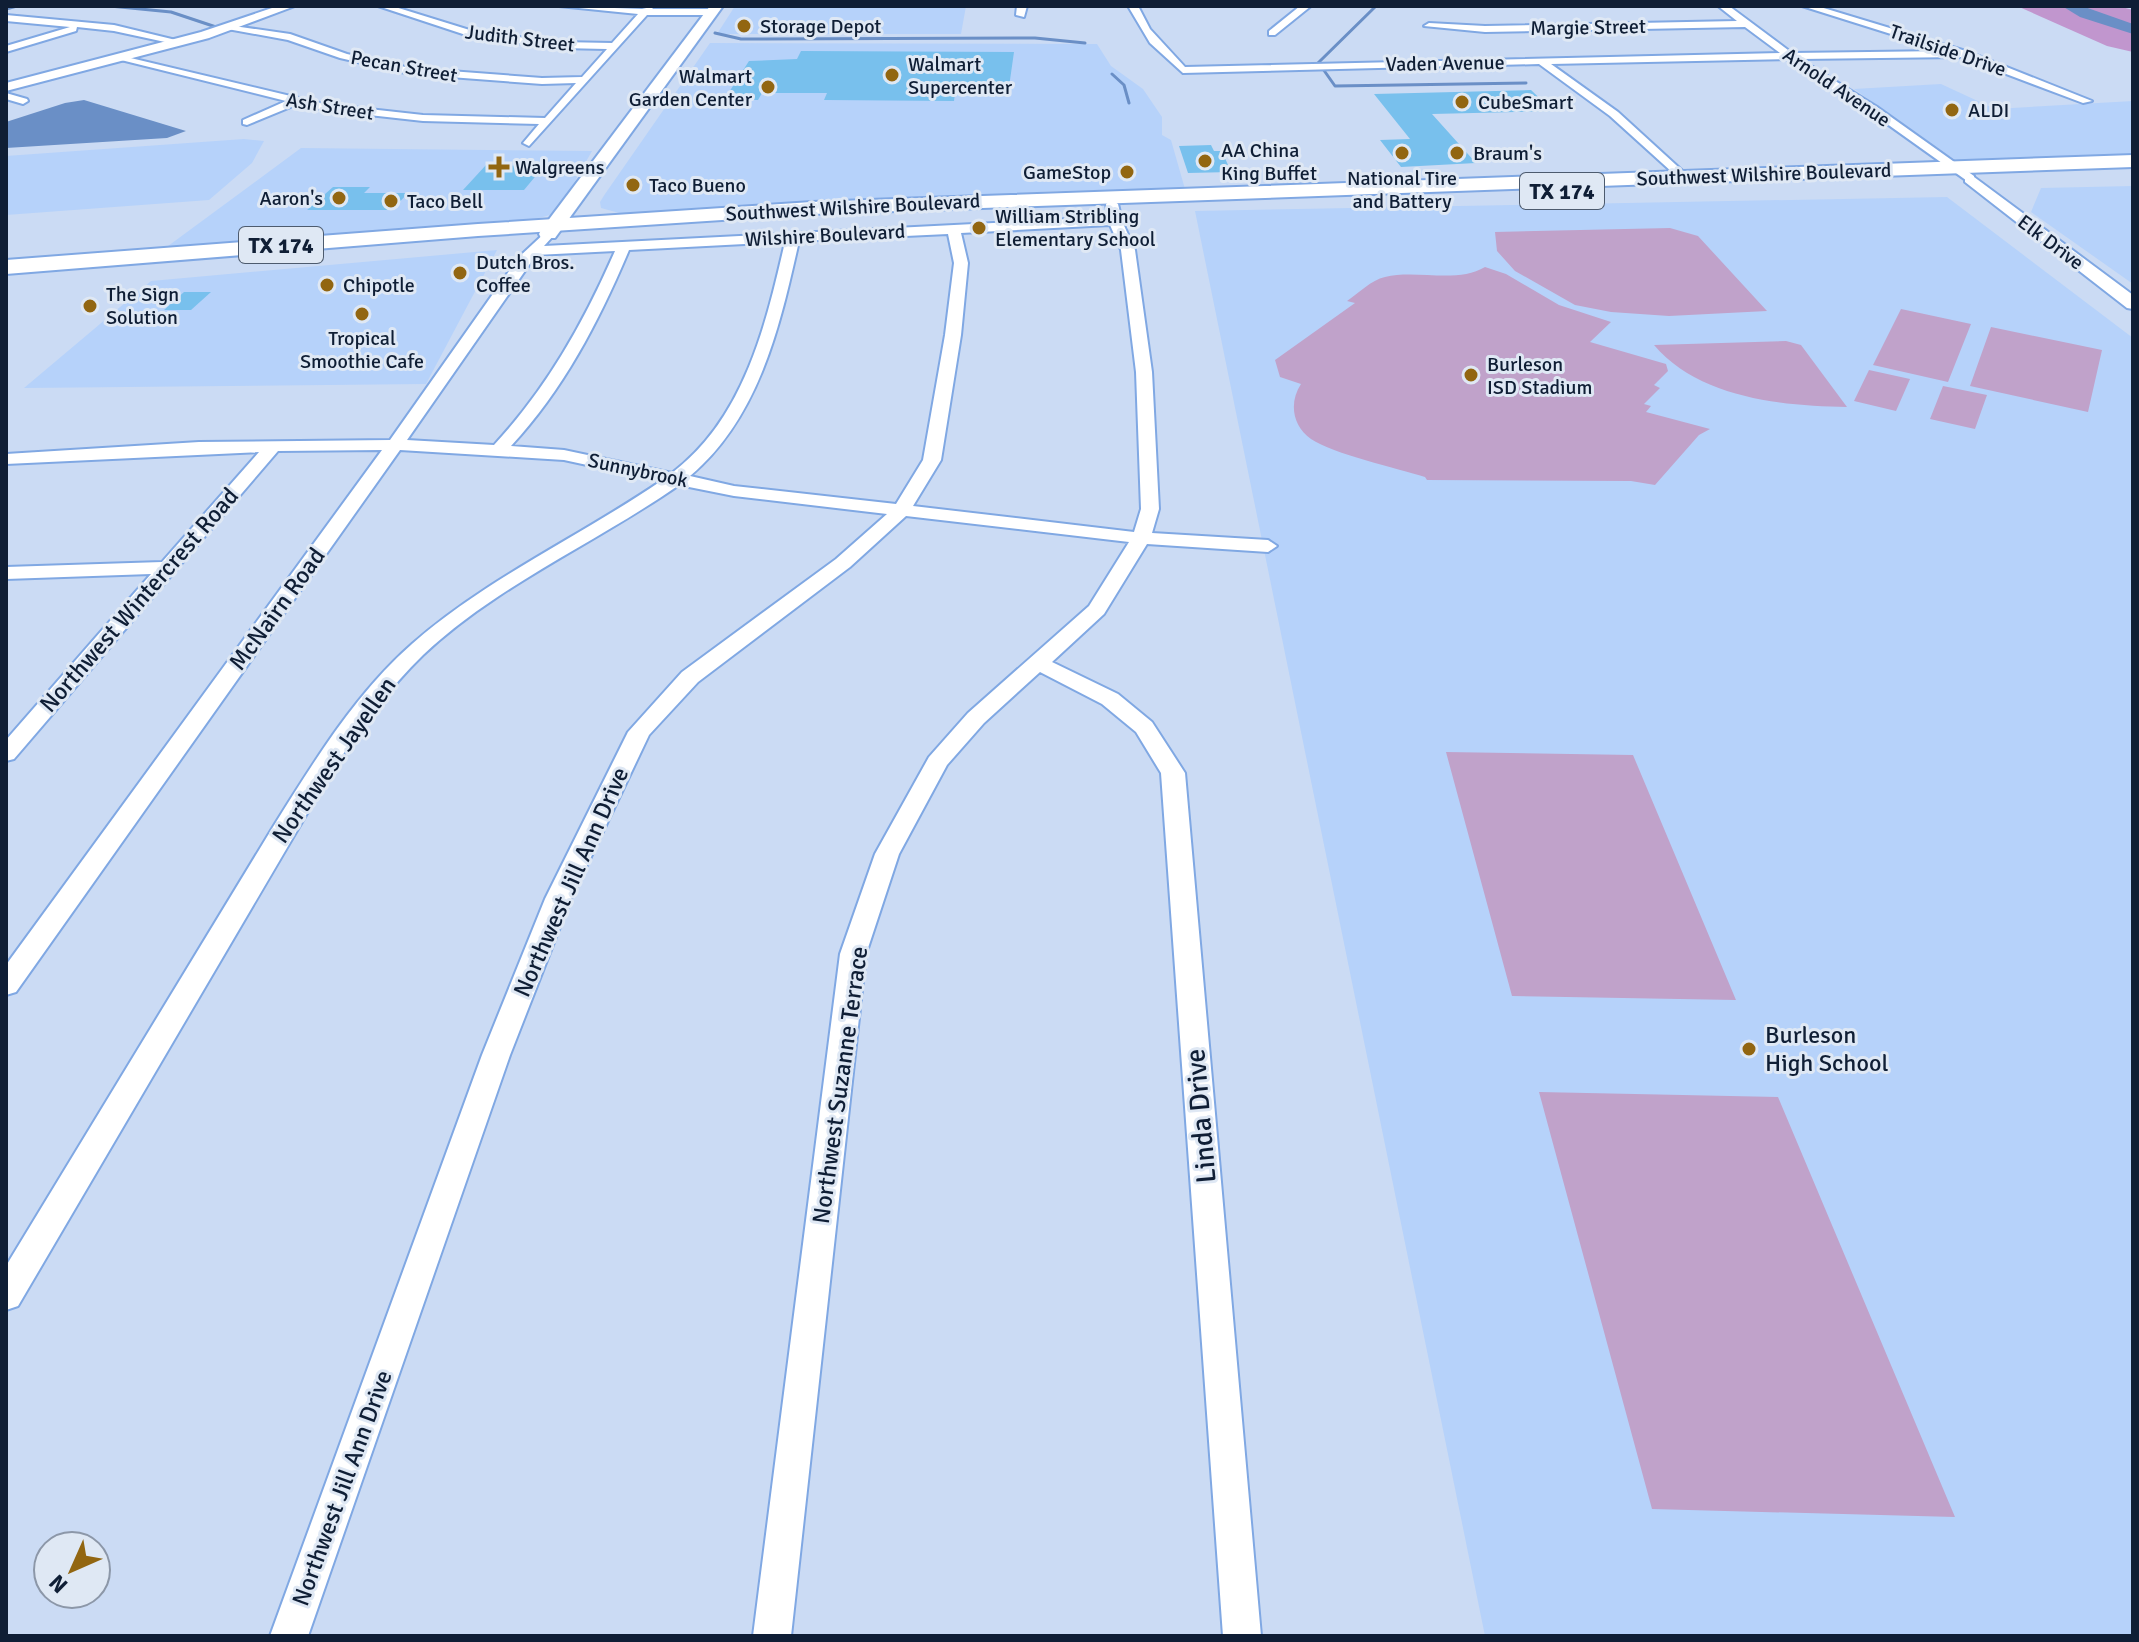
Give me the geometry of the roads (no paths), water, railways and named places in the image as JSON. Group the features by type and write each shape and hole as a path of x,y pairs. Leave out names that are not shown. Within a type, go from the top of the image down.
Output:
{"main road":[{"path":"546,236 714,9"},
{"name":"Southwest Wilshire Boulevard","path":"6,267 546,236 1114,213 1324,193 2133,161"},
{"name":"Southwest Wilshire Boulevard","path":"6,276 546,236 641,219 1069,197 2133,174"},
{"path":"959,219 987,205 1058,202 1069,197"},
{"path":"574,199 596,212 641,219"}],"street":[{"path":"6,87 179,42 289,6"},
{"name":"Judith Street","path":"383,6 475,35 547,44 613,46"},
{"path":"564,6 714,9"},
{"name":"Vaden Avenue","path":"1133,6 1136,17 1162,55 1183,70 1965,54"},
{"path":"1272,33 1306,6"},
{"name":"Arnold Avenue","path":"1723,6 1819,78 1873,109 1970,179"},
{"name":"Trailside Drive","path":"1807,6 1965,54 2087,101"},
{"path":"529,143 648,9"},
{"path":"6,18 86,25 179,42"},
{"name":"Margie Street","path":"1429,26 1485,29 1747,24"},
{"path":"6,49 86,25"},
{"name":"Pecan Street","path":"227,28 290,37 344,56 410,71 542,81 584,80"},
{"name":"Ash Street","path":"118,58 296,101 423,118 547,121"},
{"path":"1541,61 1614,114 1683,178"},
{"path":"6,96 23,101"},
{"path":"247,122 296,101"},
{"name":"Elk Drive","path":"1970,179 2133,304"},
{"name":"Northwest Suzanne Terrace","path":"772,1636 853,954 887,854 937,762 976,718 1097,610 1141,538 1150,509 1144,372 1128,250 1114,213"},
{"name":"Wilshire Boulevard","path":"546,236 624,246 793,237 959,219"},
{"name":"Northwest Jill Ann Drive","path":"289,1636 496,1055 558,899 639,732 690,677 843,563 901,511 932,460 961,263 959,219"},
{"name":"McNairn Road","path":"6,985 395,445 494,302 546,236"},
{"name":"Northwest Jayellen","path":"6,1295 293,813 346,734 395,672 435,636 511,582 678,478 716,441 734,414 779,297 793,237"},
{"path":"498,450 530,418 603,297 624,246"},
{"name":"Sunnybrook","path":"6,459 107,451 273,446 395,445 498,450 564,455 734,491 1141,538 1268,546"},
{"name":"Northwest Wintercrest Road","path":"6,754 16,731 167,568 273,446"},
{"path":"6,573 167,568"},
{"name":"Linda Drive","path":"1040,664 1110,699 1121,708 1144,727 1173,773 1242,1636"}],"waterway":[{"path":"6,9 17,6"},
{"path":"110,6 171,12 219,28"},
{"path":"1318,63 1376,6"},
{"path":"2070,6 2133,29"},
{"path":"715,33 741,39 1035,38 1085,43"},
{"path":"1323,69 1335,86 1526,83"},
{"path":"1112,74 1124,85 1129,103"}],"place":[{"name":"Storage Depot","path":"744,26"},
{"name":"Walmart Supercenter","path":"892,75"},
{"name":"Walmart Garden Center","path":"768,87"},
{"name":"CubeSmart","path":"1462,102"},
{"name":"ALDI","path":"1952,110"},
{"name":"National Tire and Battery","path":"1402,153"},
{"name":"Braum's","path":"1457,153"},
{"name":"AA China King Buffet","path":"1205,161"},
{"name":"Walgreens","path":"499,167"},
{"name":"GameStop","path":"1127,172"},
{"name":"Taco Bueno","path":"633,185"},
{"name":"Aaron's","path":"339,198"},
{"name":"Taco Bell","path":"391,201"},
{"name":"William Stribling Elementary School","path":"979,228"},
{"name":"Dutch Bros. Coffee","path":"460,273"},
{"name":"Chipotle","path":"327,285"},
{"name":"The Sign Solution","path":"90,306"},
{"name":"Tropical Smoothie Cafe","path":"362,314"},
{"name":"Burleson ISD Stadium","path":"1471,375"},
{"name":"Burleson High School","path":"1749,1049"}]}
